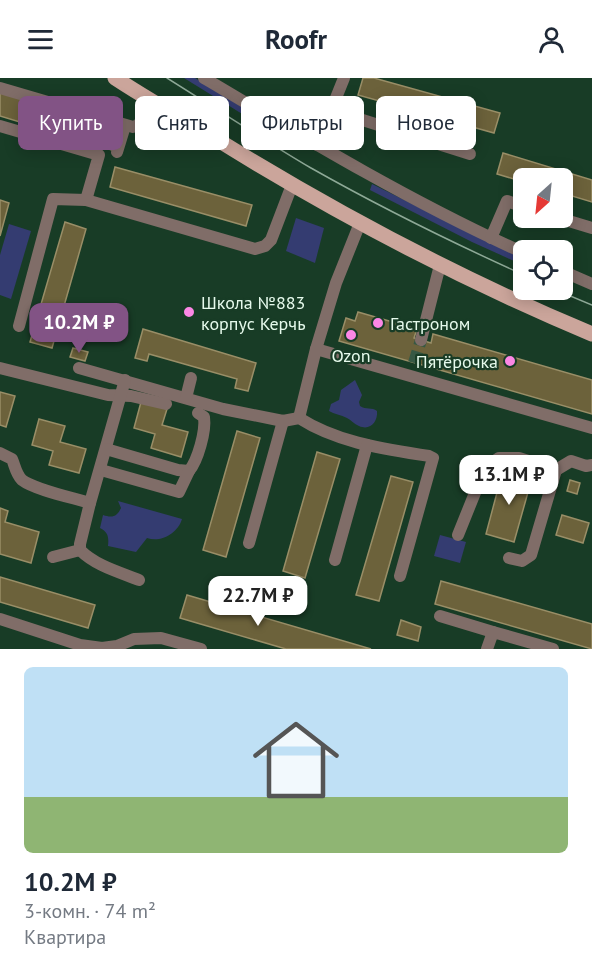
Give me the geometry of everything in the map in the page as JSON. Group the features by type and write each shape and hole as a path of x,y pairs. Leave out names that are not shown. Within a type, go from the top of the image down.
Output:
{"main road":[{"path":"121,80 146,96"},
{"path":"229,147 292,185 440,265 592,333"}],"street":[{"path":"204,78 241,100"},
{"path":"337,96 344,78"},
{"path":"0,88 125,126 135,127"},
{"path":"364,121 470,154"},
{"path":"0,126 99,155 86,200"},
{"path":"117,152 125,126"},
{"path":"326,150 422,203 513,249"},
{"path":"19,326 53,199 86,200 255,249 265,246 271,240 292,185"},
{"path":"491,238 507,201 513,203"},
{"path":"573,222 592,228"},
{"path":"299,418 316,349 336,283 360,223"},
{"path":"421,340 440,265"},
{"path":"573,276 592,284"},
{"path":"316,349 592,428"},
{"path":"414,363 414,376"},
{"path":"0,368 108,395 131,396 166,404"},
{"path":"79,368 223,409 283,421 299,418 315,428 367,445 433,458 400,576"},
{"path":"186,398 191,378"},
{"path":"125,380 90,503 80,550 98,564 139,580"},
{"path":"101,470 179,492 194,465 205,426 204,417 198,413"},
{"path":"249,543 283,421"},
{"path":"335,560 367,445"},
{"path":"106,449 178,470 189,471"},
{"path":"0,453 12,459 17,473 23,480 90,503"},
{"path":"458,535 484,468 499,458 519,458 556,470"},
{"path":"509,558 522,561 531,555 556,470 572,461 586,466 592,465"},
{"path":"52,557 80,550"},
{"path":"440,616 553,649"},
{"path":"0,619 80,645 102,648 117,646 134,639 155,637 201,649"},
{"path":"488,649 493,632"}],"shaded area":[{"path":"184,78 195,78 224,96 213,96"},
{"path":"229,99 241,106 241,113 229,106"},
{"path":"372,184 513,254 513,260 472,242 370,190"},
{"path":"296,218 324,228 315,263 286,251"},
{"path":"9,224 31,231 11,299 0,295 0,255"},
{"path":"355,380 362,395 360,406 377,411 375,422 367,427 359,426 329,411 331,404 339,400 341,390"},
{"path":"118,501 182,519 177,529 168,536 158,539 147,538 136,552 108,546 107,535 100,528 103,515 114,516 118,513 121,508"},
{"path":"440,535 466,542 460,563 434,556"}],"building":[{"path":"363,78 374,78 439,96 376,96 376,100 358,95"},
{"path":"0,90 20,96 18,96 18,121 0,116"},
{"path":"476,106 500,113 494,133 476,128"},
{"path":"503,153 552,168 513,168 513,179 497,174"},
{"path":"115,167 252,205 246,226 110,187"},
{"path":"573,174 592,180 592,202 573,196"},
{"path":"0,200 9,203 0,236"},
{"path":"65,222 86,229 52,348 30,342"},
{"path":"358,312 417,329 414,338 431,343 433,334 592,380 592,414 339,341 346,318 355,321"},
{"path":"143,329 256,363 248,391 235,388 237,379 149,354 147,361 135,358"},
{"path":"73,348 88,352 85,361 70,357"},
{"path":"0,392 15,396 6,427 0,425"},
{"path":"141,402 167,409 162,425 188,432 181,457 151,448 155,434 134,428"},
{"path":"39,419 65,426 60,442 86,449 79,473 49,465 53,451 32,445"},
{"path":"237,431 260,438 226,557 203,550"},
{"path":"317,452 340,459 305,578 283,571"},
{"path":"503,470 532,478 514,542 486,534"},
{"path":"391,476 413,482 379,601 356,595"},
{"path":"570,480 580,483 577,494 567,491"},
{"path":"0,508 8,511 5,522 39,532 31,563 0,554"},
{"path":"562,515 589,523 583,543 556,535"},
{"path":"0,577 95,605 88,628 0,602"},
{"path":"441,581 592,624 592,649 435,604"},
{"path":"187,595 371,649 286,649 197,623 180,618"},
{"path":"401,620 421,627 418,641 397,635"}],"tunnel":[{"path":"414,363 421,340"}],"tram line":[{"path":"167,78 311,168 416,224 513,270"},
{"path":"573,297 592,305"}],"place":[{"name":"Школа №883 корпус Керчь","path":"189,312"},
{"name":"Гастроном","path":"378,323"},
{"name":"Ozon","path":"351,335"},
{"name":"Пятёрочка","path":"510,361"}]}
